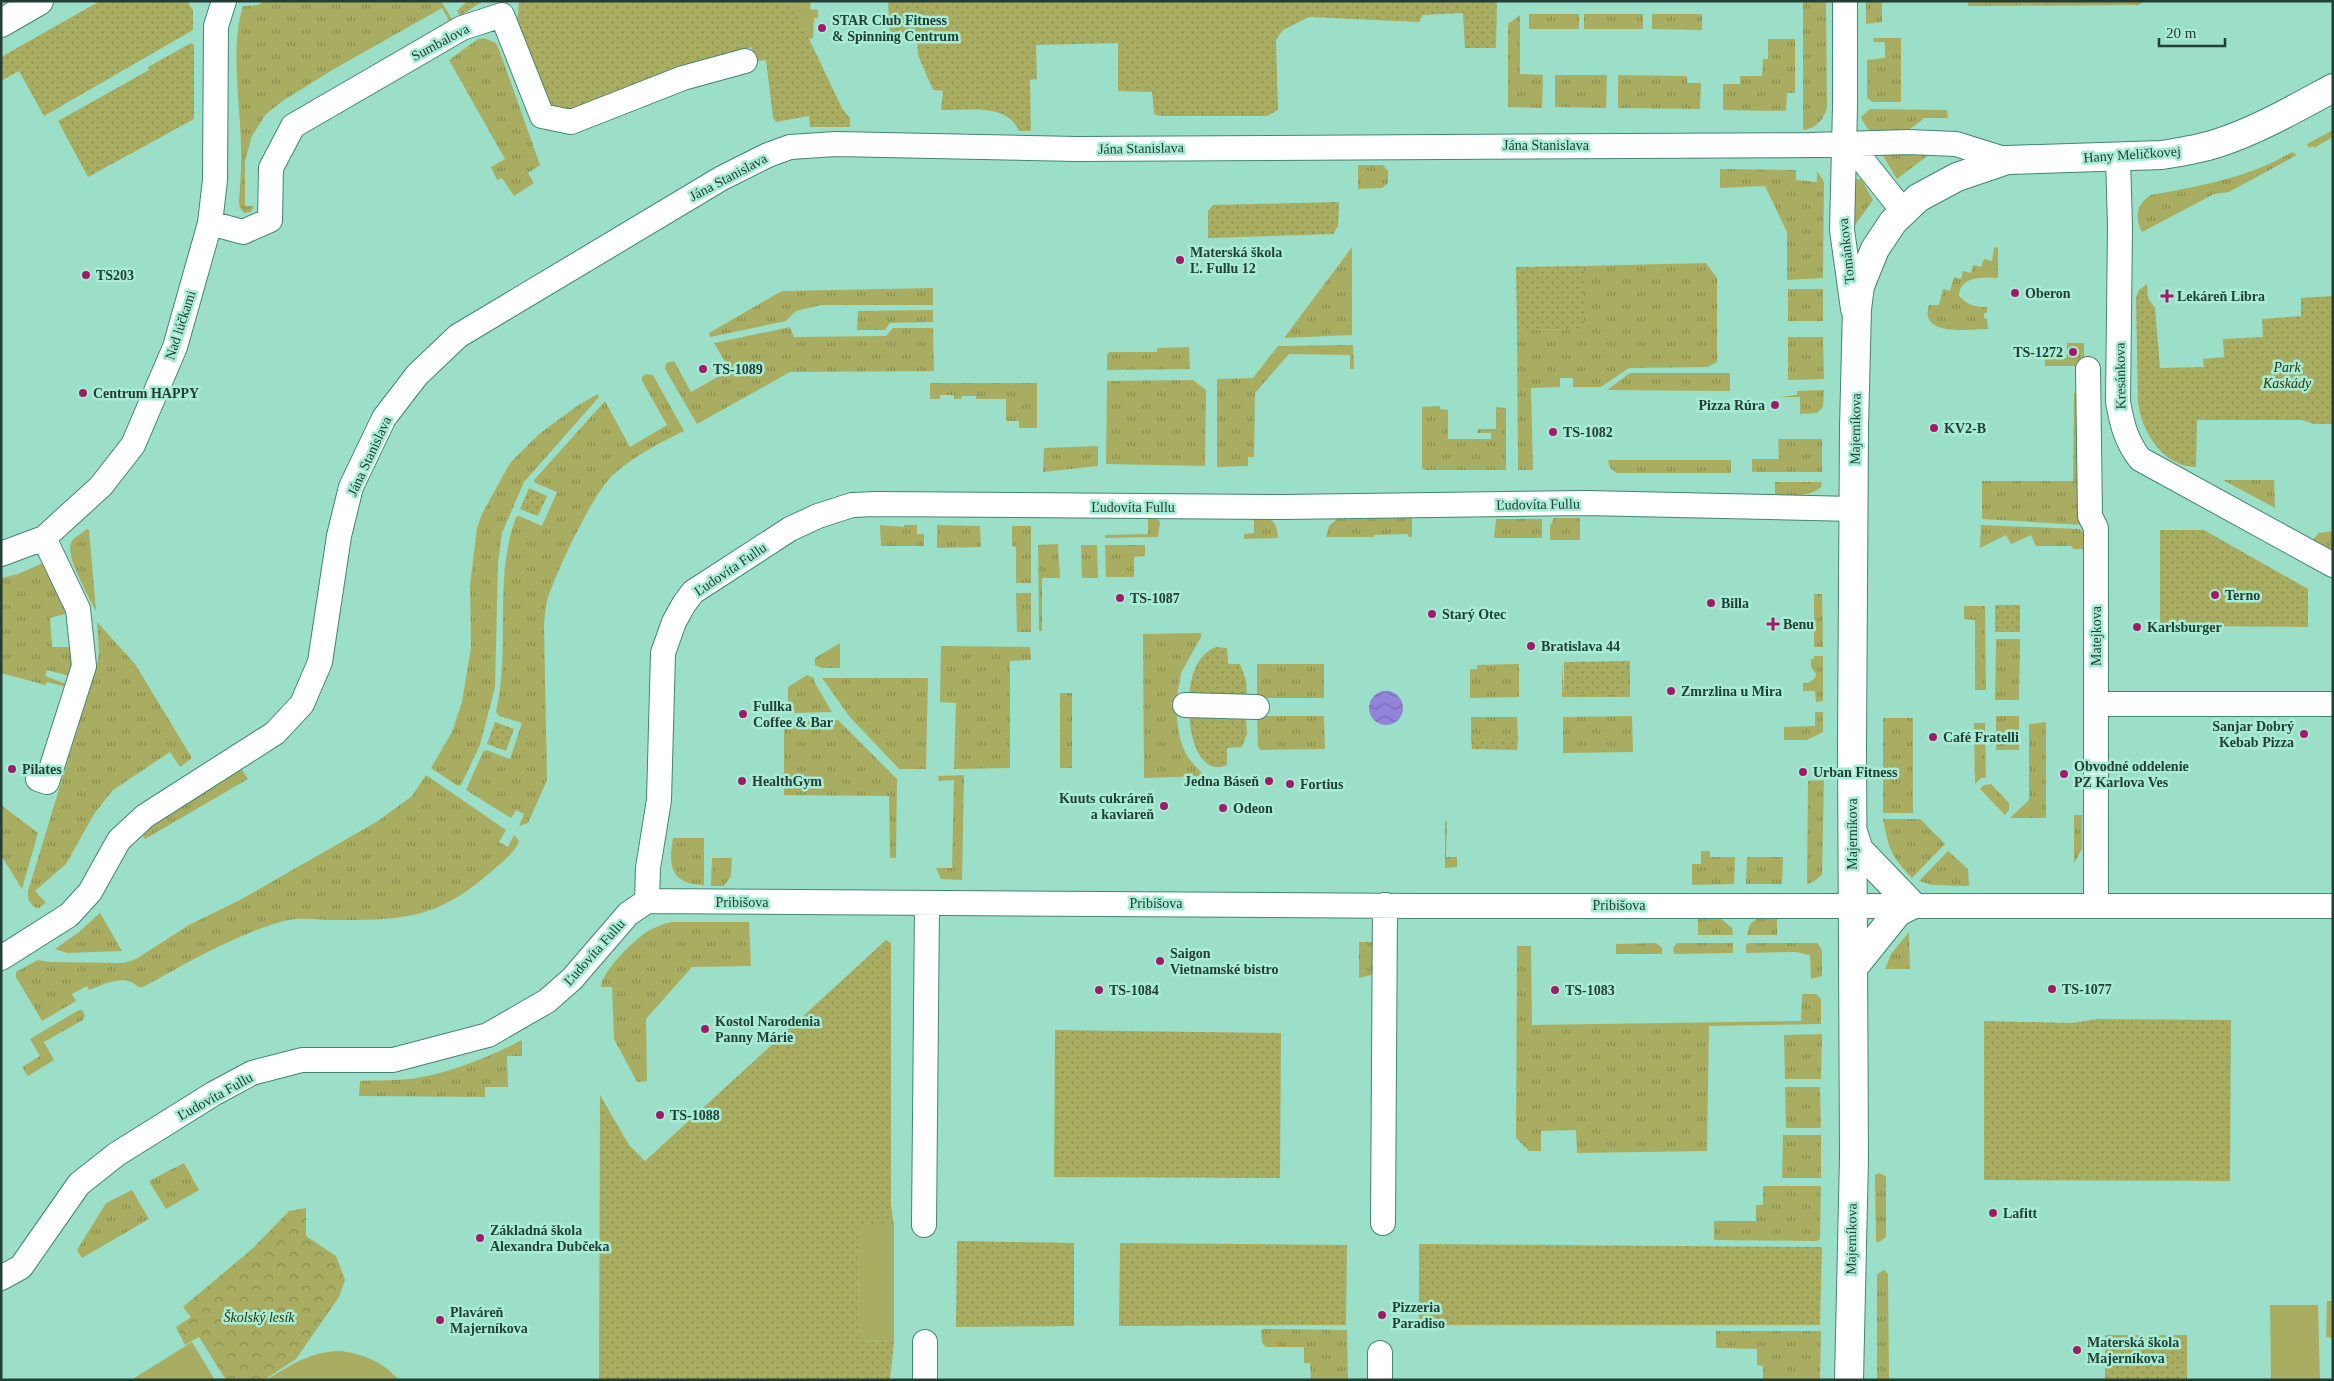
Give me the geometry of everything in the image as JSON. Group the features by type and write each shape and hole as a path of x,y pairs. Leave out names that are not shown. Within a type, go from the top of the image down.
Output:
{"street":[{"path":"1,23 39,1"},
{"name":"Nad lúčkami","path":"206,1 216,26"},
{"name":"Nad lúčkami","path":"1,554 44,538 101,486 133,445 174,347 210,223 215,180 216,26 224,1"},
{"name":"Tománkova","path":"1845,1 1842,230 1856,328"},
{"name":"Sumbalova","path":"210,223 243,232 270,220 272,168 293,126 462,28 502,15 542,116 571,122 683,78 746,61"},
{"name":"Hany Meličkovej","path":"1904,211 1918,198 1939,185 1979,168 2007,160 2162,156 2219,143 2258,127 2333,88"},
{"name":"Hany Meličkovej","path":"1844,143 1909,142 1956,144 2007,160"},
{"path":"1844,143 1864,162 1904,211"},
{"name":"Jána Stanislava","path":"1,958 68,915 90,892 120,840 145,816 276,733 302,704 320,662 339,536 352,487 384,418 417,375 458,336 722,178 768,155 790,147 836,144 1077,149 1844,143"},
{"name":"Kresánkova","path":"2118,158 2120,226 2118,402 2122,424 2130,446 2140,459 2333,566"},
{"name":"Majerníkova","path":"1849,1380 1854,1158 1852,831 1856,328 1860,286 1866,267 1886,231 1904,211"},
{"name":"Matejkova","path":"2088,369 2090,516 2096,528 2096,905"},
{"name":"Ľudovíta Fullu","path":"1,1278 21,1266 79,1184 117,1154 214,1094 252,1073 302,1060 393,1060 488,1035 547,1001 572,978 628,914 647,901 648,868 659,800 663,653 674,622 694,592 790,529 818,516 852,505 876,504 1283,507 1586,503 1854,509"},
{"path":"38,779 47,782 84,666 78,608 44,538"},
{"path":"2096,704 2330,704"},
{"path":"1185,705 1257,707"},
{"path":"1852,831 1859,850 1912,905"},
{"name":"Pribišova","path":"647,901 1759,905 1853,907"},
{"path":"924,1225 927,903"},
{"path":"1383,1223 1385,905"},
{"path":"1853,968 1898,912 1912,905"},
{"path":"1853,907 1912,905 2333,906"},
{"path":"925,1342 925,1380"},
{"path":"1380,1353 1380,1380"}],"green space":[{"path":"100,1 187,1 193,10 193,30 44,116 19,71 1,81 1,57"},
{"path":"264,1 441,1 453,21 449,21 442,8 334,69 284,100 266,114 252,136 245,161 245,206 254,206 251,212 244,213 239,203 241,152 236,57 237,39 243,6 258,5"},
{"path":"467,1 483,1 460,16 457,11"},
{"path":"519,1 791,1 842,108 850,118 850,127 810,127 809,116 776,122 773,117 766,60 758,61 751,47 669,73 588,106 565,110 552,105 543,94 517,23"},
{"path":"791,1 811,1 810,9 818,10 818,18 814,18 813,38 809,39"},
{"path":"888,1 1497,1 1496,48 1465,48 1463,13 1423,15 1419,22 1309,17 1283,30 1276,40 1278,110 1267,116 1159,116 1154,114 1152,92 1118,91 1118,43 1036,45 1037,79 1030,80 1031,131 1019,131 1013,122 996,112 974,109 941,110 943,91 933,90 918,55 917,39 890,37"},
{"path":"1803,1 1826,1 1827,108 1819,123 1803,130"},
{"path":"1866,1 1882,1 1882,22 1866,24"},
{"path":"1968,1 2145,1 2139,5 1968,6"},
{"path":"1529,14 1579,14 1579,29 1529,29"},
{"path":"1584,14 1643,14 1643,29 1584,29"},
{"path":"1652,14 1702,14 1702,30 1652,29"},
{"path":"1520,15 1520,74 1543,75 1542,108 1508,107 1508,24"},
{"path":"484,38 496,43 500,52 540,165 528,173 534,183 514,196 502,178 497,180 491,167 505,159 449,60 478,39"},
{"path":"1873,38 1901,38 1901,102 1872,102 1867,98 1867,60 1885,58 1885,42 1874,42"},
{"path":"1768,39 1795,39 1795,93 1787,93 1786,111 1723,110 1723,84 1740,84 1740,76 1762,76 1763,59 1768,59"},
{"path":"191,43 194,45 194,119 88,177 58,121 149,70 148,67"},
{"path":"1555,75 1607,75 1606,108 1555,107"},
{"path":"1618,75 1687,76 1687,83 1701,83 1700,109 1618,108"},
{"path":"1870,109 1947,110 1948,118 1924,118 1899,134 1882,136 1874,133 1867,127 1861,117"},
{"path":"2333,130 2333,137 2314,148 2313,146 2309,148 2307,144"},
{"path":"2292,152 2297,155 2229,192 2214,194 2142,232 2138,221 2138,211 2146,198 2151,195 2241,175 2276,161"},
{"path":"1931,153 1897,179 1882,154"},
{"path":"1358,165 1383,165 1388,171 1388,183 1382,188 1358,189"},
{"path":"1720,169 1796,170 1796,180 1817,182 1817,171 1824,182 1823,278 1787,280 1787,232 1765,186 1720,188"},
{"path":"1856,179 1861,179 1873,200 1853,228 1853,183"},
{"path":"1339,202 1338,226 1333,234 1208,238 1208,211 1213,205"},
{"path":"1352,247 1352,335 1284,338"},
{"path":"1998,247 1998,278 1980,278 1968,281 1960,289 1959,296 1965,302 1972,305 1987,307 1984,318 1987,319 1988,329 1954,330 1945,329 1931,323 1928,317 1929,305 1939,305 1943,289 1950,291 1954,277 1961,279 1963,271 1971,273 1973,265 1981,267 1984,259 1992,261 1994,248"},
{"path":"1706,263 1717,278 1717,362 1707,367 1629,368 1601,387 1573,387 1573,378 1560,378 1560,387 1531,388 1533,470 1518,470 1517,330 1584,329 1584,266"},
{"path":"1584,266 1584,329 1517,330 1516,267"},
{"name":"Park Kaskády","path":"2147,284 2148,298 2155,308 2160,368 2204,367 2203,359 2224,357 2223,339 2263,337 2262,319 2301,316 2301,298 2333,296 2333,424 2314,424 2302,420 2197,420 2196,467 2174,461 2164,454 2149,436 2140,414 2138,403 2136,298 2139,290"},
{"path":"933,288 933,305 821,305 796,311 786,321 710,337 709,333 782,291"},
{"path":"1788,289 1823,289 1823,321 1788,321"},
{"path":"933,310 933,322 890,323 885,330 857,330 858,311"},
{"path":"790,327 794,337 886,336 893,328 933,328 934,371 790,372 697,424 665,369 666,363 674,361 691,392 730,370 714,343"},
{"path":"1788,337 1823,337 1824,379 1788,380"},
{"path":"2067,343 2084,343 2084,366 2045,366 2045,347 2048,347 2053,358 2067,358"},
{"path":"1353,345 1354,369 1350,369 1350,355 1289,354 1255,393 1254,457 1248,457 1248,466 1217,467 1217,379 1253,378 1278,346"},
{"path":"1189,347 1190,369 1107,370 1107,355 1109,352 1157,352 1157,348"},
{"path":"1630,373 1730,373 1730,391 1607,390"},
{"path":"646,374 653,375 684,431 638,456 613,475 595,498 558,572 547,601 544,624 547,780 528,823 519,826 524,814 516,810 511,818 466,790 483,752 486,750 510,759 522,723 499,716 496,712 502,663 505,565 509,541 516,517 519,516 542,526 557,492 535,483 534,480 605,401 630,447 667,425 642,381 642,377"},
{"path":"1193,380 1206,390 1205,466 1106,464 1107,381"},
{"path":"930,383 1037,383 1037,428 1019,428 1019,421 1006,421 1006,399 976,399 976,396 962,396 961,399 954,399 954,395 940,395 940,399 930,399"},
{"path":"1824,390 1823,407 1817,413 1800,414 1800,397 1778,397 1797,395 1797,391"},
{"path":"2074,393 2084,393 2083,525 1982,519 1982,481 2073,481"},
{"path":"598,394 599,397 524,482 502,533 498,563 495,687 480,745 461,785 458,786 431,768 452,732 462,702 471,647 470,585 477,528 482,514 510,463 539,434 577,406"},
{"path":"1440,406 1440,409 1448,410 1448,439 1491,439 1491,433 1477,433 1478,429 1496,429 1496,407 1506,408 1506,470 1425,470 1422,468 1422,407"},
{"path":"1778,439 1822,439 1822,472 1752,472 1752,459 1779,459"},
{"path":"1098,446 1098,466 1043,472 1044,448"},
{"path":"1608,460 1731,460 1731,473 1617,473 1610,468"},
{"path":"2223,480 2274,480 2275,508"},
{"path":"1775,482 1822,482 1821,487 1811,493 1775,495"},
{"path":"529,488 547,496 538,516 520,509"},
{"path":"1254,517 1272,521 1276,527 1278,538 1244,539 1244,534 1254,533"},
{"path":"1148,518 1156,518 1160,522 1158,537 1105,538 1105,535 1148,534"},
{"path":"1412,518 1412,537 1409,537 1407,534 1374,535 1374,537 1326,537 1329,526 1337,519"},
{"path":"1554,518 1580,518 1580,540 1550,540 1550,526"},
{"path":"1496,519 1542,519 1542,538 1494,538"},
{"path":"880,525 904,527 904,525 917,525 917,534 924,534 924,546 881,546"},
{"path":"937,525 980,526 981,547 937,548"},
{"path":"1981,525 2080,529 2084,534 2084,549 2073,549 2072,546 2036,546 2031,535 2011,544 2006,535 1980,548"},
{"path":"1012,526 1031,526 1031,583 1016,583 1016,547 1012,546"},
{"path":"87,529 89,530 96,611 78,576 70,547 72,541"},
{"path":"2160,530 2204,530 2308,589 2308,627 2160,626"},
{"path":"2333,531 2333,553 2310,542 2319,533"},
{"path":"1058,544 1060,578 1042,578 1042,631 1039,631 1038,545"},
{"path":"1081,545 1097,545 1098,578 1082,578"},
{"path":"1105,545 1145,545 1145,556 1134,557 1134,577 1106,577"},
{"path":"43,563 68,613 50,618 52,647 75,647 69,676 47,670 45,676 66,684 66,687 47,682 45,685 1,673 1,578 18,574"},
{"path":"1016,593 1031,593 1031,632 1017,632"},
{"path":"1814,594 1822,594 1823,647 1814,647"},
{"path":"1995,605 2020,605 2020,632 1995,632"},
{"path":"1964,606 1985,606 1986,690 1975,690 1975,620 1964,619"},
{"path":"97,622 135,664 192,758 180,767 170,752 113,790 94,814 66,864 35,891 46,903 39,908 34,907 28,899 28,891 97,665 99,653"},
{"path":"1201,633 1201,637 1181,673 1176,702 1171,703 1172,707 1176,707 1182,745 1190,760 1205,776 1144,778 1143,634"},
{"path":"1996,639 2020,639 2019,700 1995,700"},
{"path":"840,643 840,668 822,668 815,665 815,658"},
{"path":"941,646 1030,647 1031,660 1010,661 1010,768 954,769 956,703 940,702"},
{"path":"1216,647 1227,648 1228,664 1240,664 1246,680 1247,696 1189,699 1195,668 1203,655"},
{"path":"1814,656 1823,656 1823,701 1816,702 1815,691 1803,691 1803,683 1809,683 1815,678 1816,674 1811,667 1811,659 1814,659"},
{"path":"1630,661 1630,676 1627,676 1627,695 1564,695 1564,662"},
{"path":"1562,662 1564,695 1627,695 1627,676 1630,676 1630,697 1562,697"},
{"path":"1257,664 1324,664 1324,698 1257,698"},
{"path":"1519,664 1519,697 1470,698 1470,669 1477,669 1477,665"},
{"path":"807,675 814,678 832,712 793,713 788,708 788,687"},
{"path":"822,678 928,678 926,769 899,769 849,716"},
{"path":"1060,693 1072,693 1072,768 1060,768"},
{"path":"1236,711 1246,720 1247,734 1242,747 1227,748 1227,765 1217,767 1209,765 1197,751 1191,732 1189,713"},
{"path":"1815,712 1823,712 1823,732 1807,740 1784,740 1784,727 1815,726"},
{"path":"1257,716 1324,716 1325,749 1261,750 1258,747"},
{"path":"1632,716 1633,752 1563,753 1563,717"},
{"path":"1996,716 2019,716 2019,750 1996,750"},
{"path":"1471,717 1517,717 1518,738 1471,738"},
{"path":"1883,718 1913,718 1913,813 1883,813"},
{"path":"838,720 897,779 896,858 890,858 889,796 784,795 784,721"},
{"path":"495,722 514,729 506,751 487,744"},
{"path":"2046,722 2046,818 2010,818 2029,800 2029,724"},
{"path":"1974,723 1985,723 1986,778 1981,778 1975,784"},
{"path":"1471,738 1518,738 1517,750 1472,749"},
{"path":"240,767 248,779 145,839 143,836 145,832"},
{"path":"426,775 506,830 499,842 508,847 514,835 519,841 509,856 499,865 467,891 450,901 433,909 399,917 360,920 288,920 232,940 143,987 138,987 133,983 121,980 89,990 87,986 72,994 76,1001 42,1021 16,977 16,972 38,960 49,962 124,963 136,959 189,925 240,900 378,821 412,796"},
{"path":"964,775 962,880 941,879 936,868 952,868 954,780 939,781 938,776"},
{"path":"1824,780 1822,875 1807,884 1808,781"},
{"path":"1991,784 2009,803 2009,810 2005,815 1980,789 1984,785"},
{"path":"1,805 38,833 22,889 1,855"},
{"path":"2074,815 2082,815 2082,849 2074,863"},
{"path":"1883,819 1920,819 1945,844 1912,878 1899,864 1892,852"},
{"path":"1447,821 1446,857 1457,857 1457,867 1445,868 1445,822"},
{"path":"673,838 704,838 704,885 685,881 674,872 671,857"},
{"path":"1701,851 1710,851 1710,857 1735,857 1734,884 1692,885 1692,864 1701,864"},
{"path":"1948,851 1968,869 1969,886 1932,885 1919,881"},
{"path":"1747,857 1783,857 1782,884 1746,884"},
{"path":"712,858 732,858 731,876 724,886 711,886"},
{"path":"100,913 122,951 67,953 55,949 79,932"},
{"path":"1698,917 1719,917 1732,928 1733,935 1698,935"},
{"path":"1758,918 1777,919 1777,935 1747,935 1750,924"},
{"path":"671,922 749,922 751,966 692,967 646,1019 647,1081 637,1082 614,1039 612,987 601,987 602,981 612,965 642,935"},
{"path":"1909,932 1910,969 1885,969 1891,954"},
{"path":"886,940 891,943 891,1206 894,1225 859,1225 858,1341 894,1342 890,1380 599,1380 600,1095 629,1145 645,1161"},
{"path":"1359,942 1374,942 1374,970 1371,975 1359,978"},
{"path":"1656,943 1662,948 1662,954 1616,954 1616,944"},
{"path":"1677,943 1733,943 1733,953 1674,954 1673,948"},
{"path":"1749,943 1817,943 1822,950 1822,976 1811,979 1810,955 1796,952 1746,953 1746,945"},
{"path":"1517,946 1531,946 1532,1025 1801,1021 1802,994 1816,994 1821,999 1821,1024 1709,1026 1707,1151 1577,1153 1576,1130 1541,1131 1541,1151 1529,1151 1516,1138"},
{"path":"82,1010 85,1016 83,1020 44,1042 54,1060 28,1076 22,1067 40,1056 30,1039"},
{"path":"2097,1019 2231,1020 2230,1181 1984,1180 1984,1021 2072,1023"},
{"path":"1055,1030 1281,1033 1280,1178 1054,1177"},
{"path":"1822,1034 1821,1079 1785,1079 1784,1035"},
{"path":"522,1040 522,1056 507,1056 508,1087 485,1087 485,1097 359,1096 360,1081 403,1080 445,1072 471,1063"},
{"path":"1785,1087 1820,1087 1821,1128 1786,1128"},
{"path":"1783,1135 1821,1135 1821,1178 1782,1178"},
{"path":"184,1163 199,1190 166,1209 149,1181"},
{"path":"1879,1173 1886,1176 1886,1237 1876,1242 1875,1175"},
{"path":"1763,1186 1821,1186 1820,1239 1817,1241 1714,1240 1714,1221 1756,1221 1756,1205 1763,1205"},
{"path":"132,1190 149,1219 82,1258 77,1250 106,1203"},
{"name":"Školský lesík","path":"306,1208 306,1236 336,1256 345,1280 339,1297 296,1359 264,1380 226,1380 199,1337 185,1345 176,1327 191,1317 183,1307 252,1249 289,1211"},
{"path":"859,1224 894,1225 894,1342 858,1341"},
{"path":"957,1241 1074,1243 1074,1326 956,1327"},
{"path":"1120,1243 1347,1245 1346,1325 1119,1326"},
{"path":"1419,1244 1822,1247 1820,1325 1419,1325"},
{"path":"1884,1270 1888,1274 1889,1380 1877,1380 1877,1274"},
{"path":"2327,1301 2333,1301 2333,1338 2326,1337"},
{"path":"2270,1305 2318,1305 2320,1380 2271,1380"},
{"path":"1263,1329 1347,1330 1348,1380 1311,1380 1310,1363 1304,1363 1304,1347 1266,1347 1262,1343 1261,1331"},
{"path":"1716,1331 1821,1331 1820,1380 1763,1380 1763,1366 1757,1365 1757,1349 1716,1348"},
{"path":"2105,1335 2187,1335 2187,1380 2105,1380"},
{"path":"192,1342 215,1380 131,1380"},
{"path":"340,1351 357,1354 372,1360 386,1368 399,1380 266,1380 310,1356"}],"water":[{"path":"1386,691 1393,692 1398,696 1402,701 1402,715 1398,720 1393,724 1386,725 1379,724 1374,720 1370,715 1369,708 1370,701 1374,696 1379,692"}],"place":[{"name":"STAR Club Fitness & Spinning Centrum","path":"822,28"},
{"name":"Materská škola Ľ. Fullu 12","path":"1180,260"},
{"name":"TS203","path":"86,275"},
{"name":"Oberon","path":"2015,293"},
{"name":"Lekáreň Libra","path":"2167,296"},
{"name":"TS-1272","path":"2073,352"},
{"name":"TS-1089","path":"703,369"},
{"name":"Centrum HAPPY","path":"83,393"},
{"name":"Pizza Rúra","path":"1775,405"},
{"name":"KV2-B","path":"1934,428"},
{"name":"TS-1082","path":"1553,432"},
{"name":"Terno","path":"2215,595"},
{"name":"TS-1087","path":"1120,598"},
{"name":"Billa","path":"1711,603"},
{"name":"Starý Otec","path":"1432,614"},
{"name":"Benu","path":"1773,624"},
{"name":"Karlsburger","path":"2137,627"},
{"name":"Bratislava 44","path":"1531,646"},
{"name":"Zmrzlina u Mira","path":"1671,691"},
{"name":"Fullka Coffee & Bar","path":"743,714"},
{"name":"Sanjar Dobrý Kebab Pizza","path":"2304,734"},
{"name":"Café Fratelli","path":"1933,737"},
{"name":"Pilates","path":"12,769"},
{"name":"Urban Fitness","path":"1803,772"},
{"name":"Obvodné oddelenie PZ Karlova Ves","path":"2064,774"},
{"name":"HealthGym","path":"742,781"},
{"name":"Jedna Báseň","path":"1269,781"},
{"name":"Fortius","path":"1290,784"},
{"name":"Kuuts cukráreň a kaviareň","path":"1164,806"},
{"name":"Odeon","path":"1223,808"},
{"name":"Saigon Vietnamské bistro","path":"1160,961"},
{"name":"TS-1077","path":"2052,989"},
{"name":"TS-1084","path":"1099,990"},
{"name":"TS-1083","path":"1555,990"},
{"name":"Kostol Narodenia Panny Márie","path":"705,1029"},
{"name":"TS-1088","path":"660,1115"},
{"name":"Lafitt","path":"1993,1213"},
{"name":"Základná škola Alexandra Dubčeka","path":"480,1238"},
{"name":"Pizzeria Paradiso","path":"1382,1315"},
{"name":"Plaváreň Majerníkova","path":"440,1320"},
{"name":"Materská škola Majerníkova","path":"2077,1350"}]}
